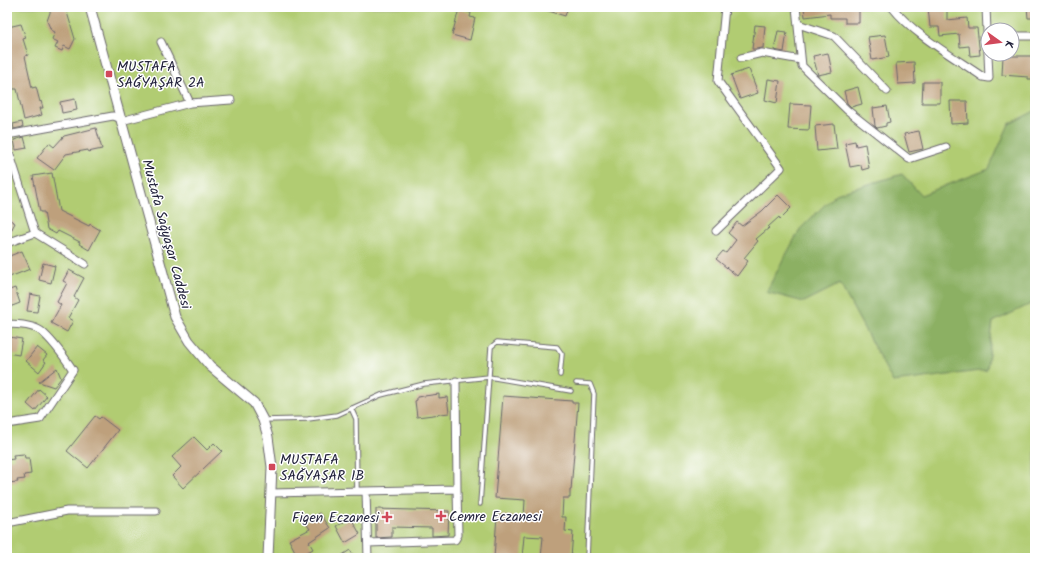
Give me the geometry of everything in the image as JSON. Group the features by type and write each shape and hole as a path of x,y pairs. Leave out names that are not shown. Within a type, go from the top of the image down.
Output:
{"street":[{"name":"Mustafa Sağyaşar Caddesi","path":"90,7 175,317 189,341 216,371 254,404 263,420 268,437 272,467 268,558"},
{"path":"716,231 781,168 718,81 725,7"},
{"path":"796,7 802,66 817,82 847,110 909,159 946,147"},
{"path":"892,7 899,16 919,33 983,77 989,78 989,62"},
{"path":"986,7 987,22"},
{"path":"798,24 834,36 887,92"},
{"path":"1020,36 1035,36"},
{"path":"161,42 190,103"},
{"path":"741,58 762,53 801,60"},
{"path":"7,135 113,116 125,120 190,103 231,100"},
{"path":"7,145 35,233 85,264"},
{"path":"7,243 35,233"},
{"path":"7,324 30,326 40,331 62,353 73,370 40,419 7,424"},
{"path":"368,543 455,540 458,535 456,381"},
{"path":"271,493 457,489"},
{"path":"366,491 368,558"},
{"path":"7,523 67,511 156,511"}],"lane":[{"path":"480,504 491,347 497,342 557,347 562,354 560,375"},
{"path":"263,420 308,419 338,415 381,395 424,384 489,377 571,391"},
{"path":"576,383 590,384 594,394 587,558"},
{"path":"351,408 356,419 357,492"}],"green space":[{"path":"7,7 1035,7 1035,558 7,558"},
{"path":"1035,111 1035,302 993,322 987,370 893,382 840,284 804,302 766,292 800,229 836,194 902,174 921,195 989,169 1009,124"}],"building":[{"path":"52,7 62,7 66,9 75,39 70,49 64,46 62,51 55,48 58,42 52,39 55,32 51,30 47,21"},
{"path":"543,7 568,7 565,16 542,9"},
{"path":"804,7 859,7 859,23 845,23 845,18 830,18 830,14 805,17"},
{"path":"928,7 938,7 938,10 947,9 947,20 967,18 968,28 977,28 980,55 970,56 969,46 960,47 959,34 940,36 939,27 930,27"},
{"path":"1027,7 1035,7 1035,18 1028,18"},
{"path":"459,9 471,13 470,17 475,18 470,40 452,35"},
{"path":"21,24 26,38 23,39 28,55 25,56 32,88 36,87 43,108 40,108 42,115 24,120 17,89 13,89 7,63 10,62 7,50 8,27"},
{"path":"755,25 765,26 763,48 752,49"},
{"path":"778,31 787,32 784,52 774,50"},
{"path":"885,35 889,57 872,60 868,37"},
{"path":"828,53 832,72 818,75 813,56"},
{"path":"1020,56 1035,56 1035,79 1002,75 1003,62 1020,62"},
{"path":"914,62 915,83 898,84 896,63"},
{"path":"749,69 758,93 740,99 731,75"},
{"path":"768,79 780,81 777,103 765,100"},
{"path":"923,82 940,82 940,103 922,103"},
{"path":"858,87 862,104 851,107 847,103 844,91"},
{"path":"75,99 77,110 62,113 60,102"},
{"path":"950,101 967,101 968,123 951,124"},
{"path":"790,104 811,105 809,130 788,129"},
{"path":"887,106 890,122 886,123 886,126 877,128 875,126 873,108"},
{"path":"22,122 23,127 14,129 13,124"},
{"path":"834,124 837,149 817,151 815,126"},
{"path":"96,128 102,149 66,154 54,170 37,158 49,143 54,147 64,136"},
{"path":"919,131 923,149 909,152 904,134"},
{"path":"24,137 27,148 16,150 14,140"},
{"path":"855,141 856,146 865,144 869,168 862,170 861,165 850,167 845,143"},
{"path":"52,173 59,211 89,226 90,224 100,230 89,250 79,244 80,242 58,231 56,234 47,229 44,212 40,212 33,176"},
{"path":"778,195 791,208 780,219 779,217 756,239 758,241 744,258 748,261 737,276 716,259 723,251 726,253 736,240 728,233 737,222 742,226 762,211"},
{"path":"7,218 15,223 7,238"},
{"path":"22,251 30,269 7,278 7,257"},
{"path":"43,263 55,266 51,283 39,280"},
{"path":"69,270 84,278 74,297 78,300 68,318 73,321 67,332 51,323 61,305 57,302 67,283 63,281"},
{"path":"15,288 20,303 7,308 7,291"},
{"path":"30,294 40,296 37,312 27,311"},
{"path":"9,337 22,339 19,355 7,353"},
{"path":"37,347 47,355 43,360 46,362 39,372 26,361"},
{"path":"57,368 61,378 54,387 39,382"},
{"path":"39,389 47,396 35,411 27,404"},
{"path":"439,394 439,398 447,397 449,413 417,417 415,401 417,400 417,397"},
{"path":"503,396 572,401 572,403 578,403 570,498 563,498 562,517 566,517 565,531 573,532 571,558 541,558 543,537 524,536 522,558 494,558 497,515 524,517 525,500 495,498"},
{"path":"95,416 99,419 101,417 118,430 88,468 67,451"},
{"path":"194,437 207,450 214,443 222,451 183,488 172,476 181,467 172,457"},
{"path":"24,454 25,458 29,458 31,474 24,475 25,479 17,480 18,482 7,483 7,460 14,459 13,455"},
{"path":"376,509 449,511 448,535 432,536 432,528 392,527 392,537 376,538"},
{"path":"320,513 330,528 309,542 313,549 298,557 289,540 310,529 305,522"},
{"path":"351,518 360,534 345,543 336,526"},
{"path":"350,550 355,558 338,558"}],"place":[{"name":"MUSTAFA SAĞYAŞAR 2A","path":"109,74"},
{"name":"MUSTAFA SAĞYAŞAR 1B","path":"272,467"},
{"name":"Cemre Eczanesi","path":"441,516"},
{"name":"Figen Eczanesi","path":"387,517"}]}
